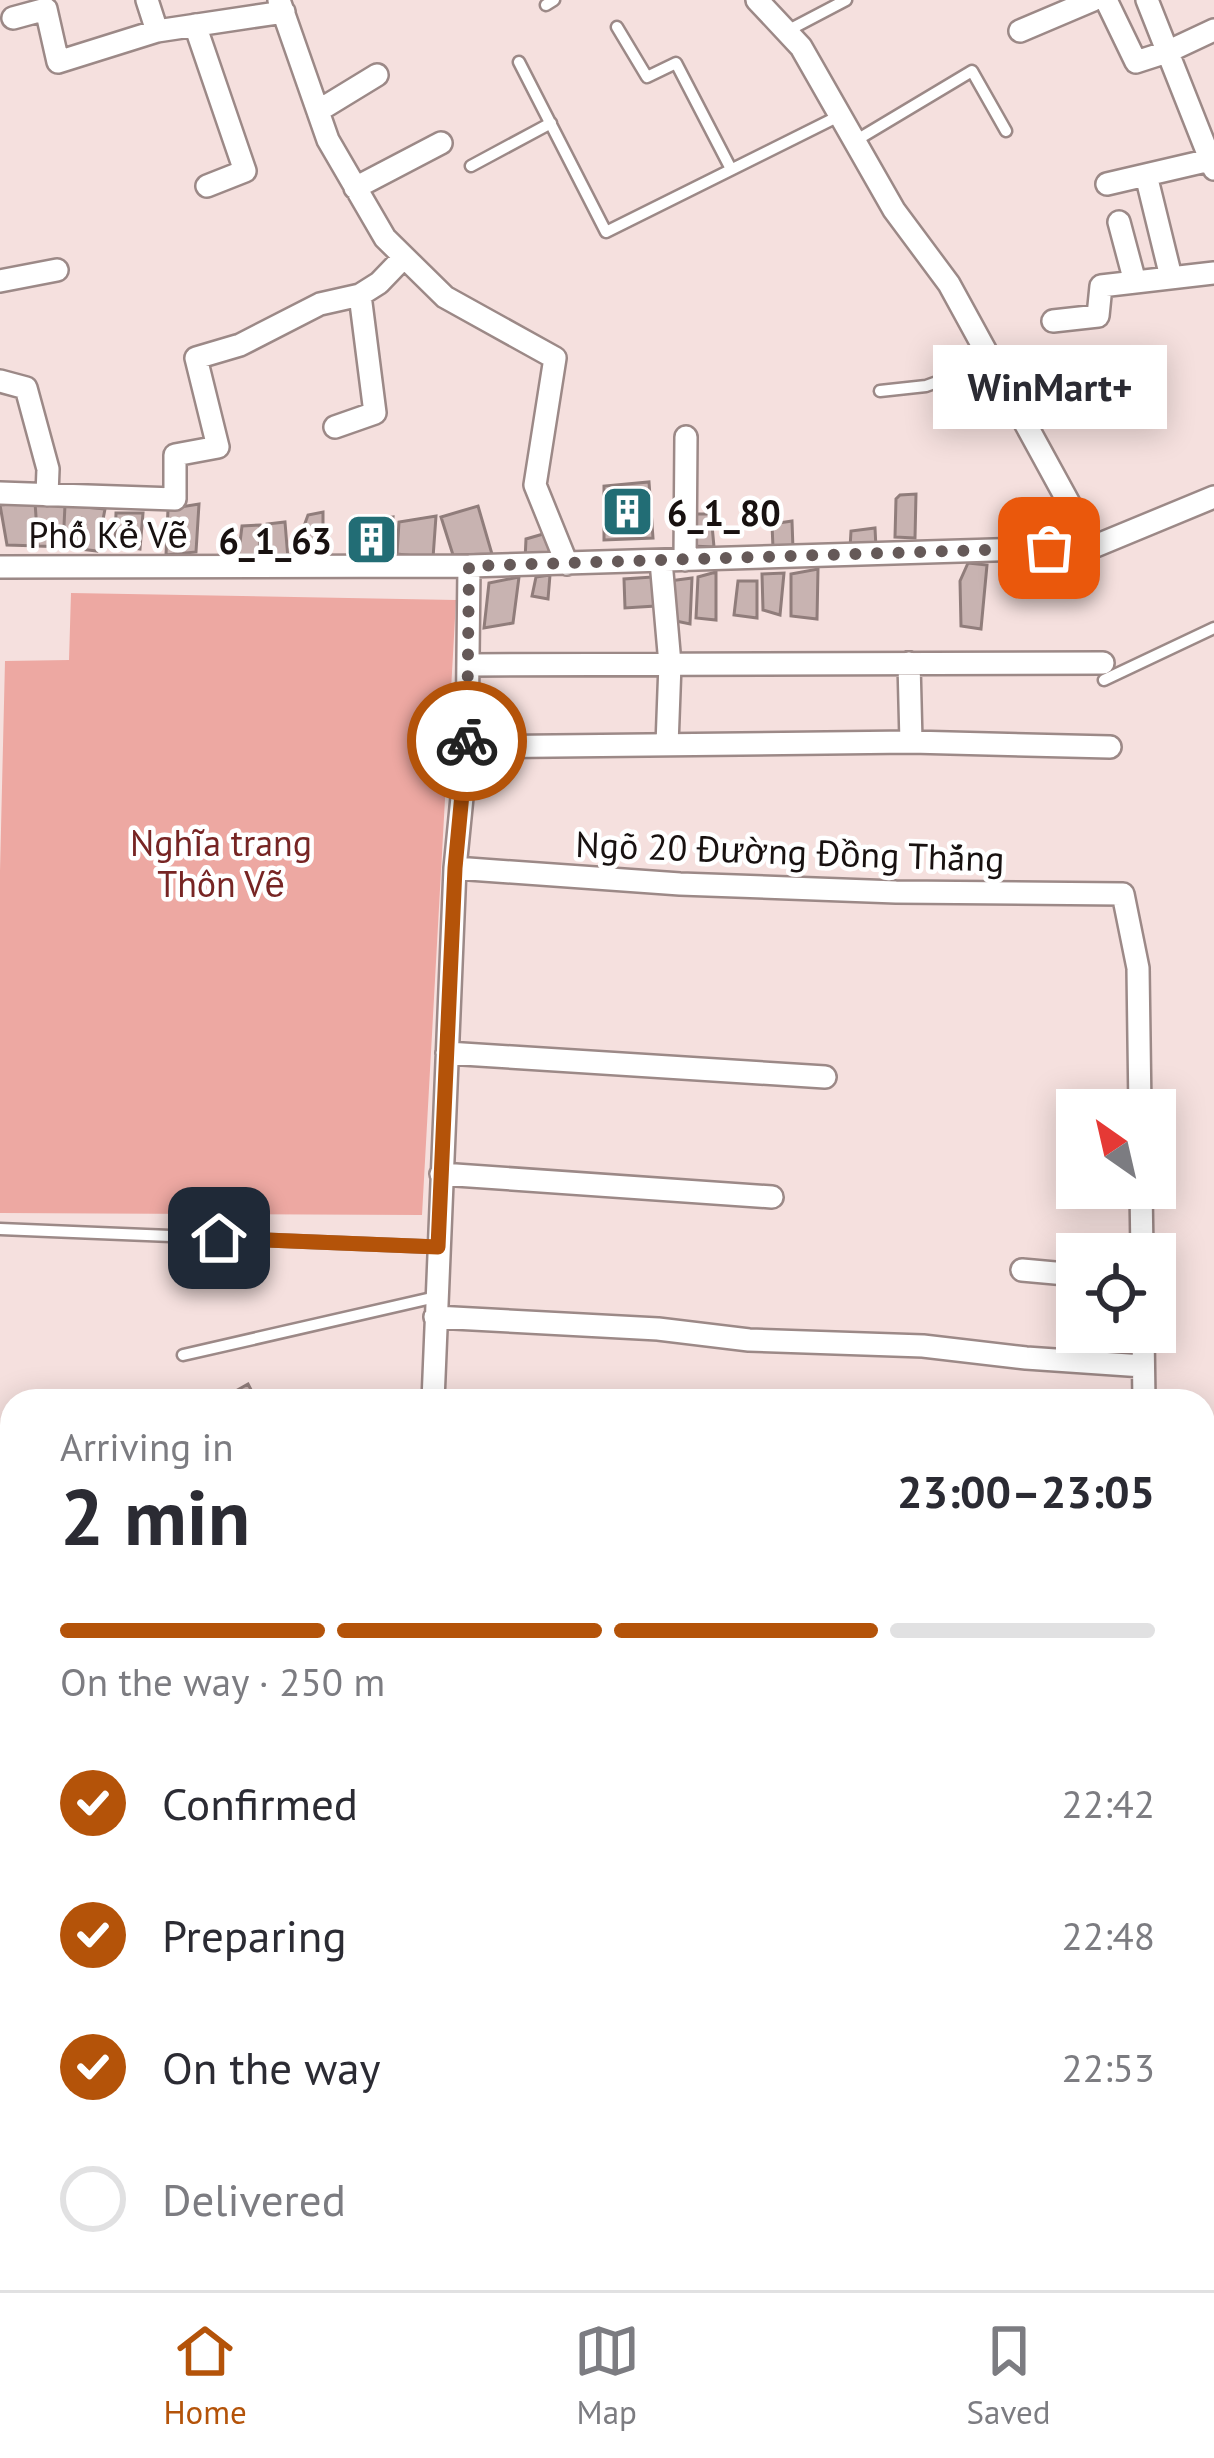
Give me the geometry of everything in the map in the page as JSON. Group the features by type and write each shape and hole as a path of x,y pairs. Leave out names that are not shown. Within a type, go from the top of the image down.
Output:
{"street":[{"path":"146,0 158,31"},
{"path":"757,0 802,47 894,210 949,284 1093,547"},
{"path":"1020,31 1094,0"},
{"path":"1106,0 1136,62 1214,30"},
{"path":"1107,184 1212,164 1148,0"},
{"path":"13,19 46,9 58,62 158,31 281,6 328,140 385,238 446,297 555,358 535,485 567,564"},
{"path":"195,25 244,171 207,186"},
{"path":"318,111 377,75"},
{"path":"356,188 440,143"},
{"path":"1145,175 1171,277"},
{"path":"1119,222 1135,282"},
{"path":"0,493 175,499 175,455 218,447 196,358 240,346 320,304 360,295 404,257"},
{"path":"0,281 57,270"},
{"path":"1053,321 1097,316 1101,286 1214,273"},
{"path":"335,427 375,413 360,295"},
{"path":"0,381 26,388 48,469 46,494"},
{"path":"685,560 686,437"},
{"name":"Phố Kẻ Vẽ","path":"0,567 469,566 1093,547 1214,497"},
{"path":"661,561 670,664 667,745"},
{"path":"433,1389 455,868 467,747 469,566"},
{"path":"909,663 911,742"},
{"path":"468,665 909,663 1103,671"},
{"path":"467,747 911,742 1110,747"},
{"name":"Ngõ 20 Đường Đồng Thắng","path":"455,868 680,884 1123,894 1138,968 1140,1089"},
{"path":"447,1053 825,1077"},
{"path":"441,1174 772,1197"},
{"path":"1022,1270 1056,1273"},
{"path":"435,1307 749,1340 923,1346 1143,1366"},
{"path":"1143,1353 1144,1389"}],"lane":[{"path":"787,32 846,0"},
{"path":"617,27 647,77 676,63 731,169"},
{"path":"519,62 606,232 841,116"},
{"path":"855,141 972,71 1006,131"},
{"path":"471,166 551,123"},
{"path":"880,391 926,386 992,362"},
{"path":"1103,671 1214,628"},
{"path":"0,1229 438,1247"},
{"path":"183,1355 435,1307"}],"green space":[{"name":"Nghĩa trang Thôn Vẽ","path":"71,593 456,600 422,1215 0,1213 5,661 69,660"}],"building":[{"name":"6_1_80","path":"649,482 653,538 604,540 604,486"},
{"path":"916,494 915,538 895,537 896,499"},
{"path":"35,502 38,546 7,545 0,505"},
{"path":"35,502 65,505 63,547 38,546"},
{"path":"199,504 196,552 166,555 168,509"},
{"path":"65,505 105,509 97,551 63,547"},
{"path":"478,506 492,554 453,555 441,517"},
{"path":"323,512 323,549 310,549 304,526 308,515"},
{"path":"116,513 143,513 140,549 115,545"},
{"path":"691,514 711,514 714,547 691,546"},
{"path":"436,516 433,558 397,554 399,522"},
{"name":"6_1_63","path":"393,517 389,558 348,561 353,522"},
{"path":"792,521 793,549 773,548 772,524"},
{"path":"285,522 288,559 267,557 267,524"},
{"path":"260,525 259,560 238,559 242,526"},
{"path":"875,528 876,548 850,548 851,531"},
{"path":"550,532 549,558 525,560 526,539"},
{"path":"968,563 987,565 981,629 961,626 960,581"},
{"path":"818,569 817,619 791,616 791,574"},
{"path":"716,572 716,620 696,618 698,577"},
{"path":"784,573 780,615 763,610 762,574"},
{"path":"550,575 548,599 532,596 536,577"},
{"path":"519,577 513,623 484,628 489,583"},
{"path":"652,577 655,606 625,608 624,579"},
{"path":"692,578 690,624 671,620 669,581"},
{"path":"738,581 757,581 757,618 734,615"}],"way so far":[{"path":"467,741 469,566 1049,548"}],"place":[{"name":"6_1_80","path":"628,512"},
{"name":"6_1_63","path":"371,540"},
{"name":"WinMart+","path":"1049,548"}],"route":[{"path":"219,1238 438,1247 455,868 467,741"}]}
